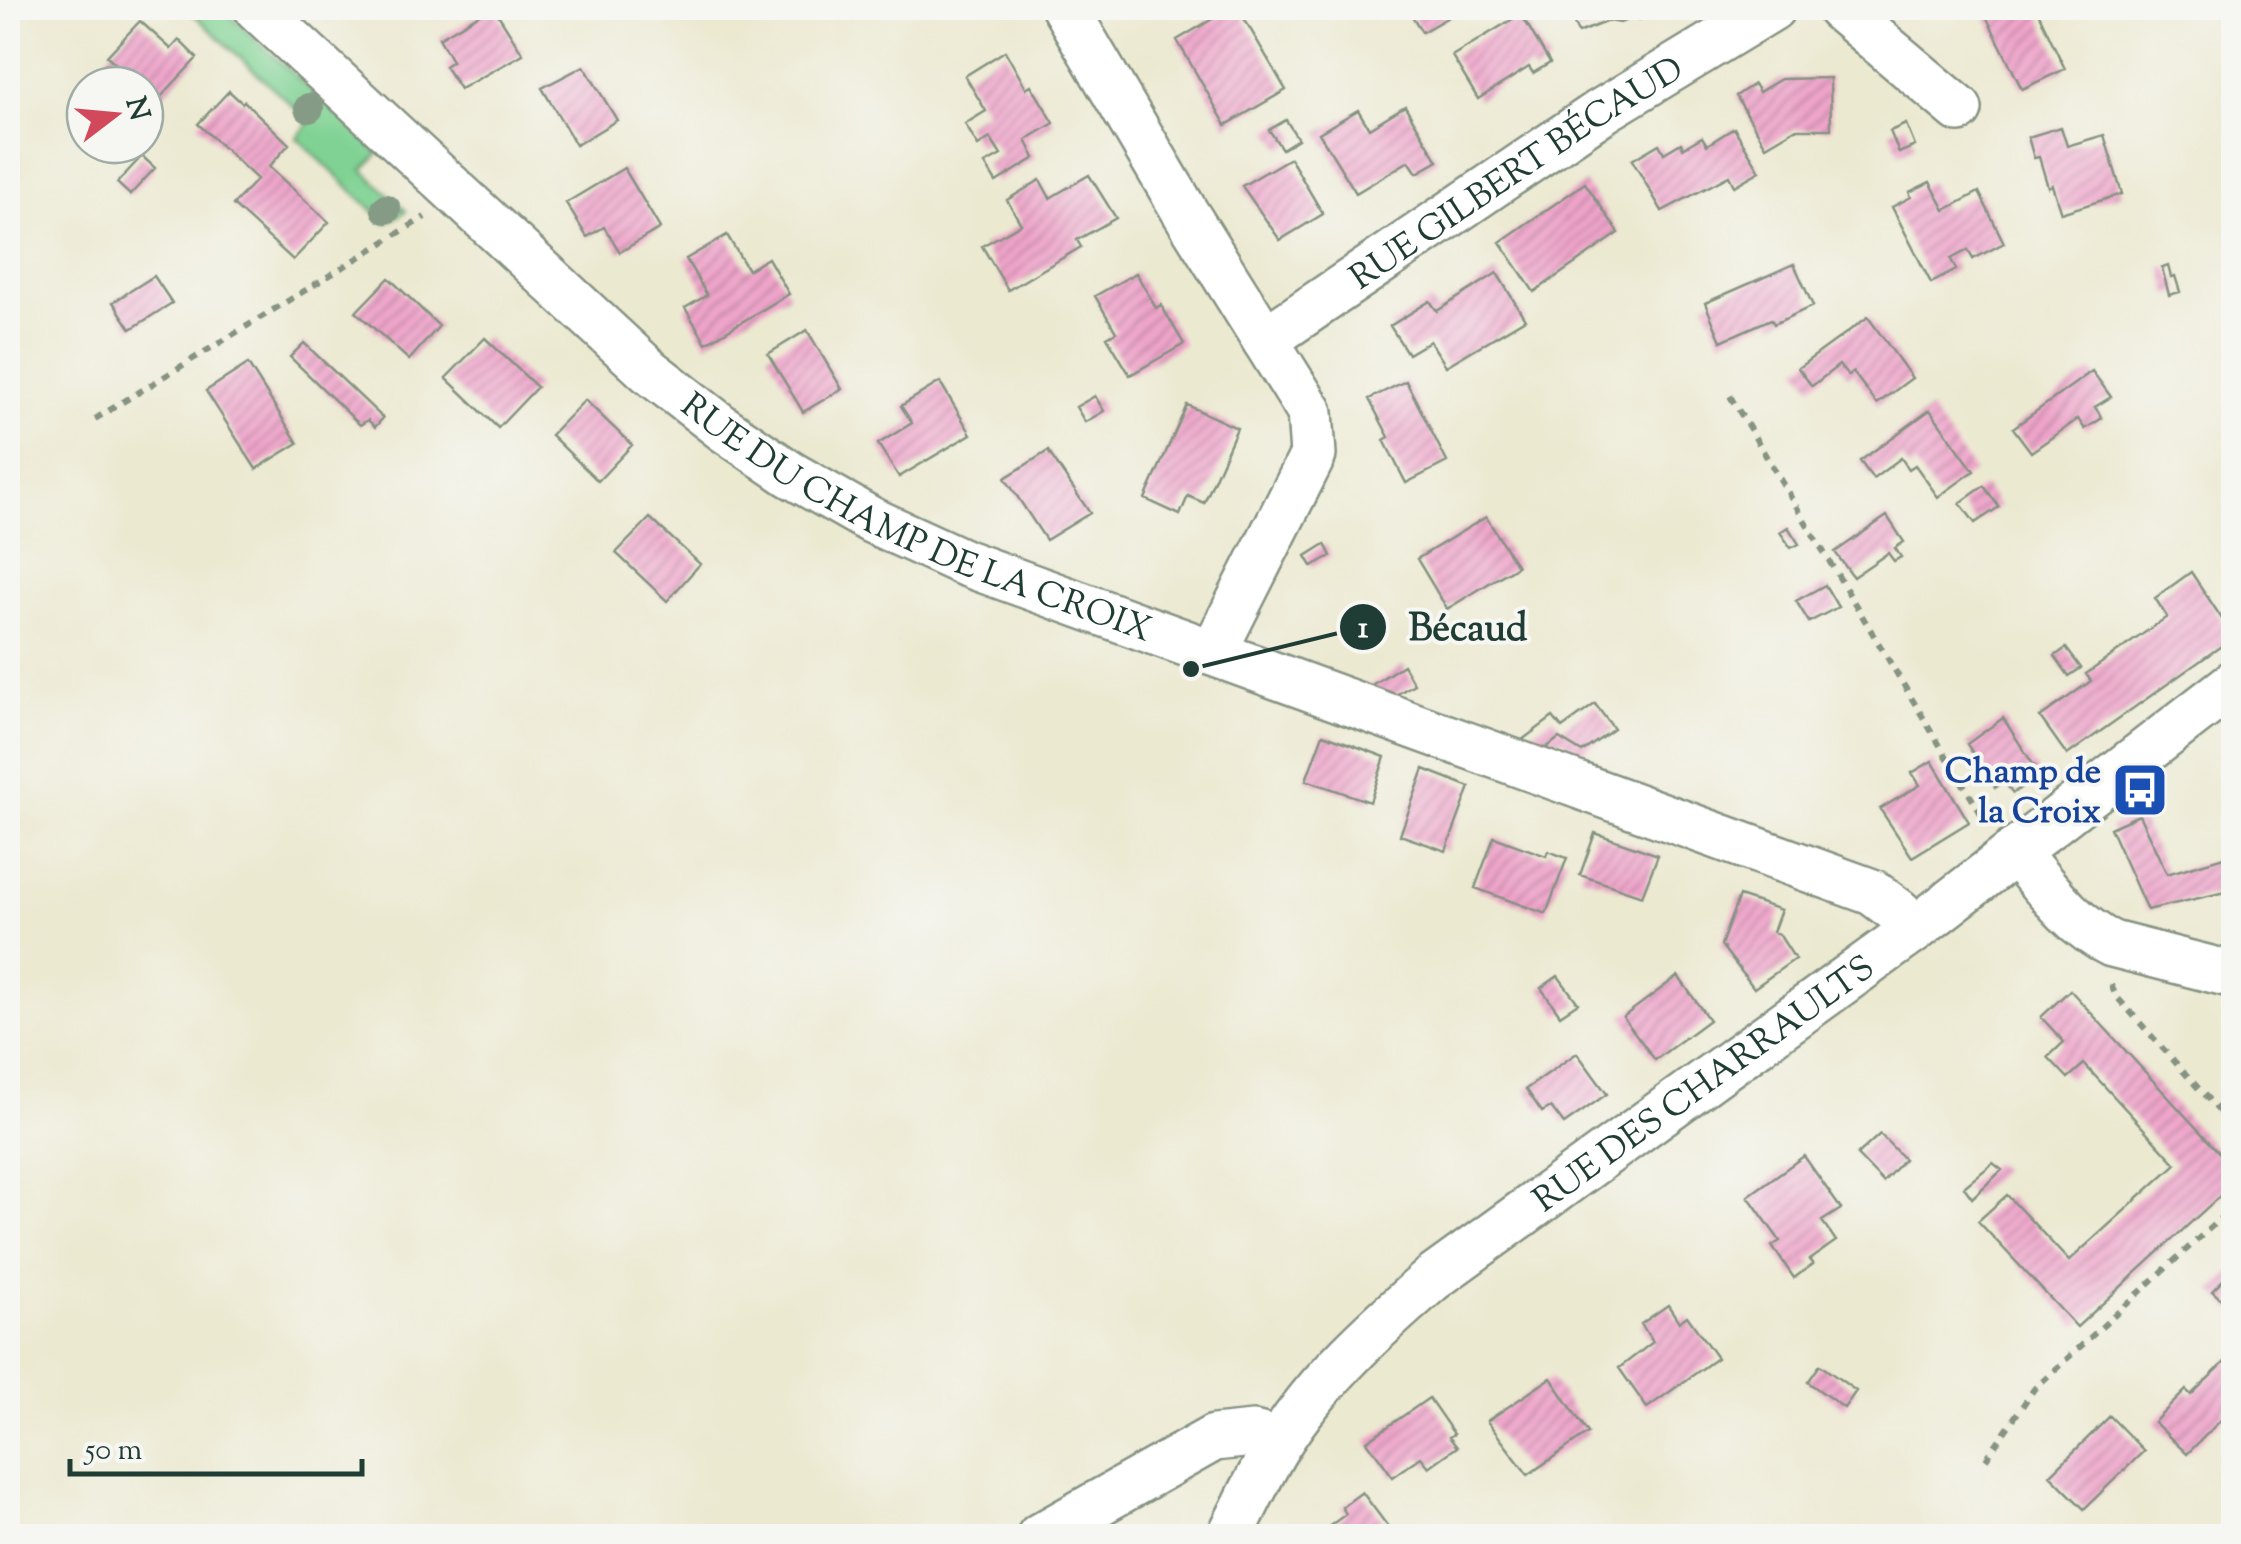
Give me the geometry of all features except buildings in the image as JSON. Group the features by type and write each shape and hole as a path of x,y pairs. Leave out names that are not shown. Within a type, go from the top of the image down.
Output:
{"street":[{"name":"RUE DU CHAMP DE LA CROIX","path":"257,8 649,372 790,474 870,520 965,563 1872,892 1899,912 1914,930"},
{"path":"1065,8 1310,412 1313,455 1213,653"},
{"name":"RUE GILBERT BÉCAUD","path":"1265,340 1599,112 1772,8"},
{"path":"1839,8 1960,109"},
{"name":"RUE DES CHARRAULTS","path":"1230,1536 1280,1441 1326,1381 1377,1327 1432,1279 1914,930 2234,683"},
{"path":"2011,854 2085,929 2112,944 2234,975"},
{"path":"1040,1536 1214,1438 1253,1434 1280,1441"}],"path":[{"path":"95,419 460,196"},
{"path":"1730,396 2011,854"},
{"path":"2112,944 2110,981 2116,996 2234,1128"},
{"path":"1986,1459 2034,1390 2234,1206"}],"green space":[{"path":"187,8 222,8 379,153 363,170 406,211 386,223 297,138 310,122"}],"place":[{"name":"Bécaud","path":"1191,669"},
{"name":"Champ de la Croix","path":"2140,790"}]}
